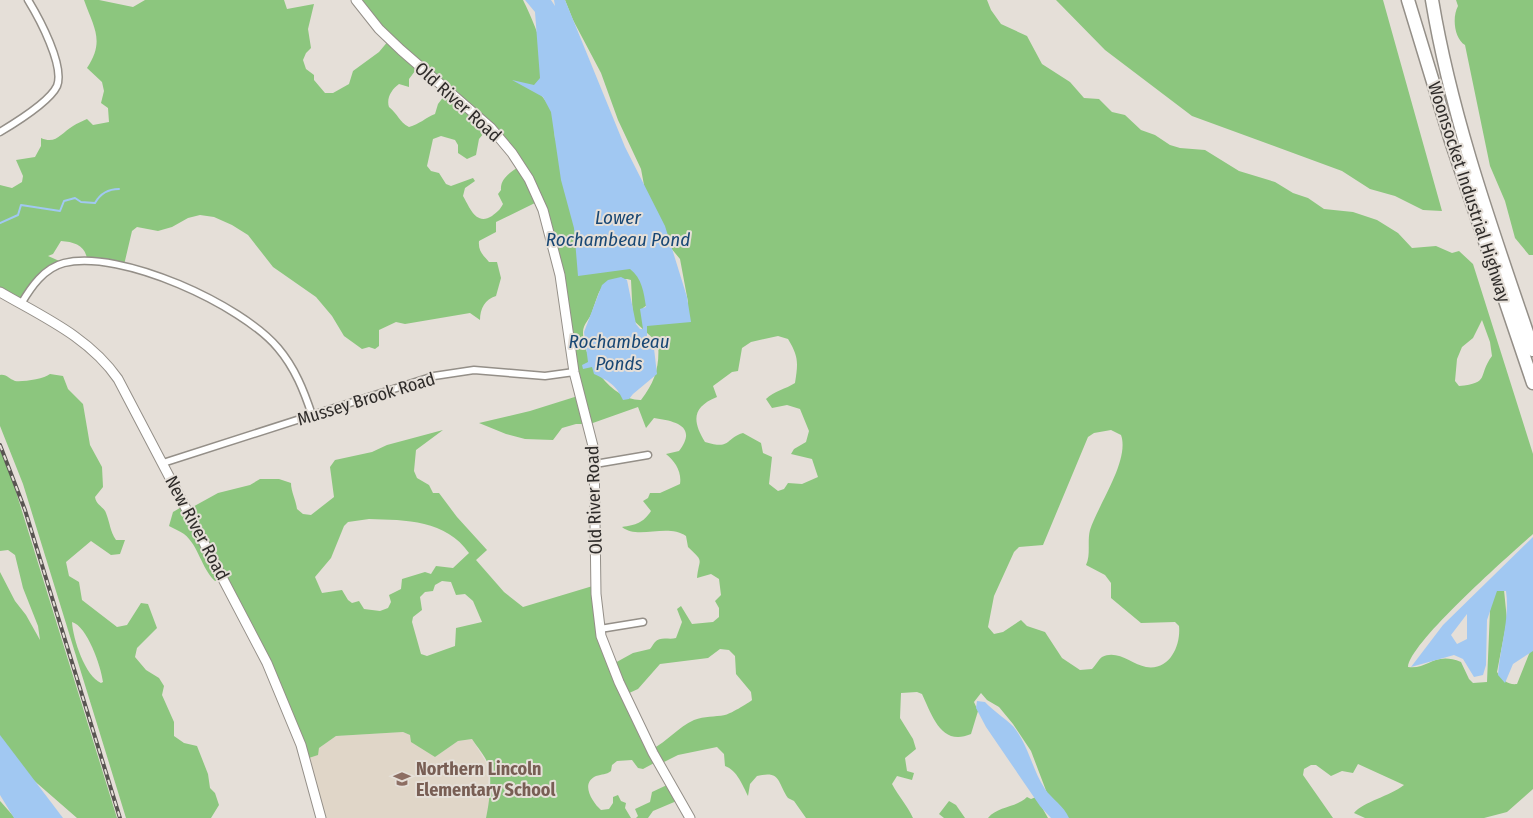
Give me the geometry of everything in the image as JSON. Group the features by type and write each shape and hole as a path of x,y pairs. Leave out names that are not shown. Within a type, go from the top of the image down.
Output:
{"highway":[{"name":"Woonsocket Industrial Highway","path":"1408,0 1448,134 1533,383"},
{"name":"Woonsocket Industrial Highway","path":"1432,0 1445,66 1468,154 1533,350"}],"main road":[{"name":"Old River Road","path":"356,0 379,29 401,50 491,128 512,153 529,179 554,244 566,304 574,372 592,436 596,584 600,629 606,652 653,753 664,776 690,818"},
{"name":"New River Road","path":"0,292 77,337 105,360 127,394 267,663 288,709 301,745 321,818"}],"street":[{"path":"0,132 35,107 56,88 58,81 59,72 56,61 39,17 28,0"},
{"path":"21,304 31,287 45,273 64,263 83,260 135,270 170,281 227,307 257,327 278,347 291,365 300,382 312,415"},
{"name":"Mussey Brook Road","path":"163,463 434,376 474,370 545,376 574,372"},
{"path":"594,464 648,455"},
{"path":"600,629 643,622"}],"shaded area":[{"name":"Northern Lincoln Elementary School","path":"403,732 410,735 435,757 458,741 472,739 489,767 488,790 491,798 486,818 324,818 310,758 317,755 319,748 336,736"}],"green space":[{"path":"84,0 99,0 133,7 145,0 284,0 287,9 314,4 308,29 311,48 303,60 306,69 314,75 314,80 325,93 333,93 349,84 353,71 379,52 389,40 357,0 523,0 538,35 544,55 545,72 537,90 553,110 555,139 641,267 647,305 643,308 643,313 684,320 688,302 680,259 661,236 647,201 641,169 618,120 601,73 573,20 565,0 987,0 991,10 1001,24 1027,36 1042,64 1070,82 1084,98 1099,99 1112,112 1125,115 1141,130 1155,135 1170,145 1180,148 1205,150 1239,171 1275,182 1293,193 1308,198 1324,209 1353,212 1377,220 1398,233 1412,248 1436,246 1452,253 1459,251 1473,264 1533,454 1533,534 1484,578 1425,638 1413,655 1408,667 1421,666 1438,660 1452,659 1461,662 1473,683 1487,682 1490,610 1495,586 1504,590 1507,620 1497,672 1508,683 1517,684 1533,648 1533,789 1507,812 1484,818 1365,818 1354,813 1358,809 1404,785 1358,764 1353,773 1342,771 1331,776 1316,765 1311,765 1304,769 1303,775 1333,818 1067,818 1050,801 1031,751 1013,724 999,707 987,700 981,693 974,702 978,711 971,734 961,737 945,733 939,727 922,694 917,692 901,693 900,718 913,739 916,749 905,758 907,771 914,773 912,780 897,776 892,784 913,818 806,818 794,801 788,798 780,782 774,776 757,776 750,784 748,796 742,783 733,771 725,766 724,754 717,747 678,755 660,764 656,762 643,769 638,768 632,760 617,761 612,765 611,771 591,779 588,788 589,793 601,810 609,809 613,803 613,797 618,795 621,801 626,803 625,808 631,818 486,818 490,793 489,767 472,739 458,741 435,757 411,742 410,735 403,732 336,736 319,748 318,755 306,759 292,719 224,581 215,581 210,576 189,539 169,526 173,512 185,505 189,509 218,493 250,485 260,479 279,479 291,483 297,509 303,514 311,515 334,497 330,467 335,460 372,452 387,445 443,430 416,450 414,471 417,478 429,485 433,493 439,493 457,517 487,550 476,560 504,592 523,607 596,585 599,620 613,664 633,653 650,649 659,639 676,638 682,622 677,609 681,606 692,624 713,622 719,617 719,608 715,601 721,595 719,579 711,574 697,578 700,561 688,547 686,536 670,531 636,532 622,527 639,523 648,515 651,511 643,501 648,498 650,493 660,493 680,484 680,475 677,467 666,454 679,451 686,436 685,430 676,423 654,418 646,428 638,407 590,424 576,424 562,428 553,440 525,439 506,434 479,423 530,411 581,395 568,311 539,201 496,222 496,232 479,241 480,250 489,262 497,262 501,278 496,296 489,299 484,305 480,320 470,313 405,324 396,322 379,330 379,346 375,349 369,347 362,349 344,336 332,316 316,297 273,267 248,235 214,217 200,215 188,218 172,227 158,231 137,227 132,231 124,265 87,259 81,247 70,242 61,241 53,254 48,256 64,263 45,273 21,304 0,292 0,185 12,188 22,182 23,176 16,160 35,157 41,146 41,138 46,140 55,139 87,119 93,125 109,122 108,108 101,103 104,91 102,82 87,68 96,50 97,42 94,27","holes":["418,67 447,92 438,104 435,114 409,127 388,104 390,94 396,86 399,84 409,87 409,79","488,128 520,166 502,182 501,190 498,194 503,204 501,208 486,219 482,219 474,214 463,196 465,188 475,181 473,178 451,186 446,184 439,173 431,171 427,166 433,139 441,136 455,140 458,145 458,153 467,159 476,155 479,139","631,280 633,320 658,343 656,373 650,387 641,400 620,394 610,386 594,366 584,343 583,329 585,324 591,315 602,287 611,282","1482,320 1490,342 1492,356 1480,380 1476,383 1459,386 1455,381 1457,359 1462,347 1473,338","778,336 788,339 797,360 795,383 766,399 772,408 787,405 800,409 809,431 806,442 794,449 791,454 812,459 818,477 802,484 788,483 784,489 778,491 769,484 772,457 763,453 761,443 743,433 720,445 705,442 698,428 697,415 703,405 717,397 713,386 732,372 738,371 742,348 751,342","1111,430 1121,435 1123,445 1121,457 1112,482 1090,530 1086,565 1105,575 1111,583 1111,598 1141,623 1175,622 1179,626 1176,648 1168,661 1162,665 1146,667 1119,656 1108,655 1102,657 1092,669 1080,670 1062,658 1045,632 1027,626 1021,620 1003,632 994,634 988,627 994,596 1014,552 1019,547 1043,545 1088,437 1094,433","369,519 411,521 437,528 449,534 460,542 469,553 453,568 436,566 431,574 425,572 402,579 401,589 389,595 391,602 388,608 380,611 364,609 359,601 352,603 348,600 342,590 322,593 315,577 331,558 344,526 348,522","442,581 451,582 456,595 465,594 473,601 482,622 456,628 455,646 427,656 421,654 412,622 413,617 422,610 420,597 425,592 433,591 435,585","720,649 729,650 735,656 736,674 751,692 752,700 727,714 694,720 652,749 627,694 638,689 660,664 708,658"]},
{"path":"1056,0 1383,0 1442,211 1423,210 1395,196 1370,189 1342,171 1192,116 1105,50"},
{"path":"1456,0 1533,0 1533,255 1529,255 1515,238 1505,201 1490,166 1465,45 1458,38 1456,32 1455,16 1458,6"},
{"path":"50,374 63,376 68,389 83,404 90,445 102,467 103,487 95,497 98,504 105,511 116,540 125,540 120,554 111,555 91,541 66,562 69,576 79,582 82,600 117,627 127,625 141,603 148,604 157,628 137,648 135,657 146,670 159,678 164,686 162,695 174,722 174,736 184,743 197,746 208,774 210,788 215,793 219,805 211,818 126,818 23,484 0,426 0,375 19,381 33,380","holes":["72,622 78,625 88,639 96,657 103,682 101,683 90,673 81,656"]},
{"path":"0,450 13,482 117,818 77,818 15,764 0,748 0,572 15,601 26,615 40,640 38,626 23,588 15,555 8,550 0,551"},
{"path":"667,785 679,800 653,811 648,818 636,818 638,816 635,809 650,802 652,792"},
{"path":"1027,797 1031,799 1036,797 1048,818 988,818 997,811 1023,801"},
{"path":"949,801 956,805 965,818 944,818 939,814"},
{"path":"1,802 15,818 0,818"}],"water":[{"name":"Lower Rochambeau Pond","path":"525,0 551,0 555,6 554,0 565,0 625,147 665,226 687,297 691,322 647,326 647,338 653,340 657,374 629,399 623,400 612,384 594,374 592,367 583,369 582,365 588,362 584,332 602,285 608,280 621,277 627,280 636,324 640,329 643,329 640,309 646,307 643,291 640,281 630,269 578,276 574,228 561,180 551,112 543,97 512,80 534,85 540,78 535,12"},
{"path":"1533,537 1533,651 1513,664 1505,683 1498,675 1507,612 1506,591 1497,591 1487,620 1486,665 1483,675 1474,677 1463,659 1454,655 1411,667 1443,625","holes":["1467,614 1467,639 1457,644 1451,635"]},
{"path":"977,701 985,702 1014,727 1045,789 1069,818 1051,818 1040,806 986,727 976,708"},
{"path":"0,735 63,818 14,818 0,795"}],"waterway":[{"path":"0,223 18,215 21,205 60,211 64,201 75,198 81,202 95,203 105,193 119,189"}],"railway":[{"path":"0,445 25,510 120,818"}],"place":[{"name":"Northern Lincoln Elementary School","path":"402,779"}],"water label":[{"name":"Rochambeau Ponds","path":"619,352"}]}
